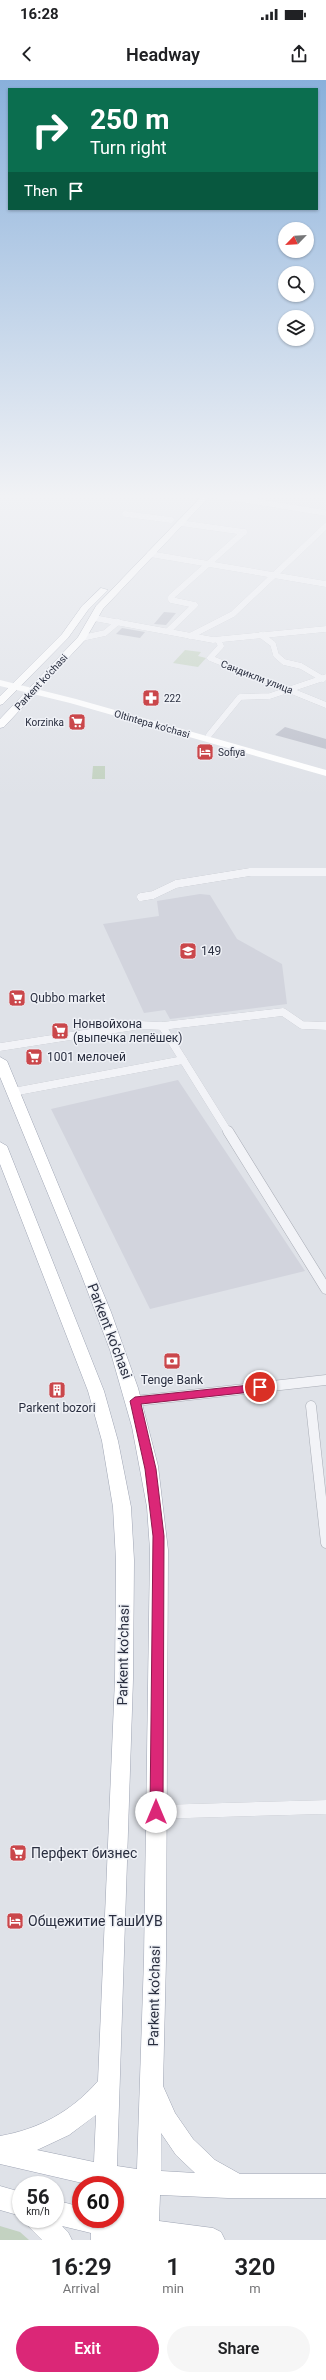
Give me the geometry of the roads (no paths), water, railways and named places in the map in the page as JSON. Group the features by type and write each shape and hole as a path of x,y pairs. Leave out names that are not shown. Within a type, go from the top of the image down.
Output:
{"main road":[{"name":"Parkent ko'chasi","path":"0,702 65,636 85,608 98,596"},
{"name":"Parkent ko'chasi","path":"0,725 82,638 99,608 111,596"},
{"name":"Parkent ko'chasi","path":"0,1061 97,1295 135,1401 151,1469 158,1536 152,2086 147,2236"},
{"name":"Parkent ko'chasi","path":"0,1146 96,1391 110,1441 122,1507 125,1560 124,1678 106,2176"},
{"path":"0,2148 42,2136 74,2119 91,2106 109,2085"},
{"path":"152,2086 167,2122 185,2150 211,2172 239,2186"},
{"path":"0,2152 72,2190"},
{"path":"124,2196 149,2181 239,2186 326,2186"},
{"path":"124,2196 149,2181"},
{"path":"124,2221 147,2236 213,2240"},
{"path":"47,2228 60,2240"}],"street":[{"path":"168,632 195,605 171,600 172,596"},
{"path":"190,636 233,614 253,596"},
{"path":"94,618 218,640 326,628"},
{"path":"82,638 105,633 118,622"},
{"path":"261,635 273,644 276,655 284,662 301,666 324,678"},
{"name":"Сандикли улица","path":"218,640 221,646 210,658 326,705"},
{"path":"207,737 240,697 252,698 270,696 324,678"},
{"name":"Oltintepa ko'chasi","path":"0,679 16,685"},
{"name":"Oltintepa ko'chasi","path":"0,683 34,689 326,769"},
{"name":"Oltintepa ko'chasi","path":"207,737 326,773"},
{"path":"141,897 153,895 176,884 250,872 326,872"},
{"path":"0,1047 141,1025 162,1026 283,1012 302,1024 326,1026"},
{"path":"162,1026 326,1289"},
{"path":"13,1092 183,1060"},
{"path":"135,1401 326,1380"},
{"path":"312,1406 326,1543"},
{"path":"156,1812 326,1807"}],"place":[{"name":"222","path":"151,698"},
{"name":"Korzinka","path":"77,722"},
{"name":"Sofiya","path":"205,752"},
{"name":"149","path":"188,951"},
{"name":"Qubbo market","path":"17,998"},
{"name":"Нонвойхона (выпечка лепёшек)","path":"60,1031"},
{"name":"1001 мелочей","path":"34,1057"},
{"name":"Tenge Bank","path":"172,1361"},
{"name":"Parkent bozori","path":"57,1390"},
{"name":"Перфект бизнес","path":"18,1853"},
{"name":"Общежитие ТашИУВ","path":"15,1921"}]}
